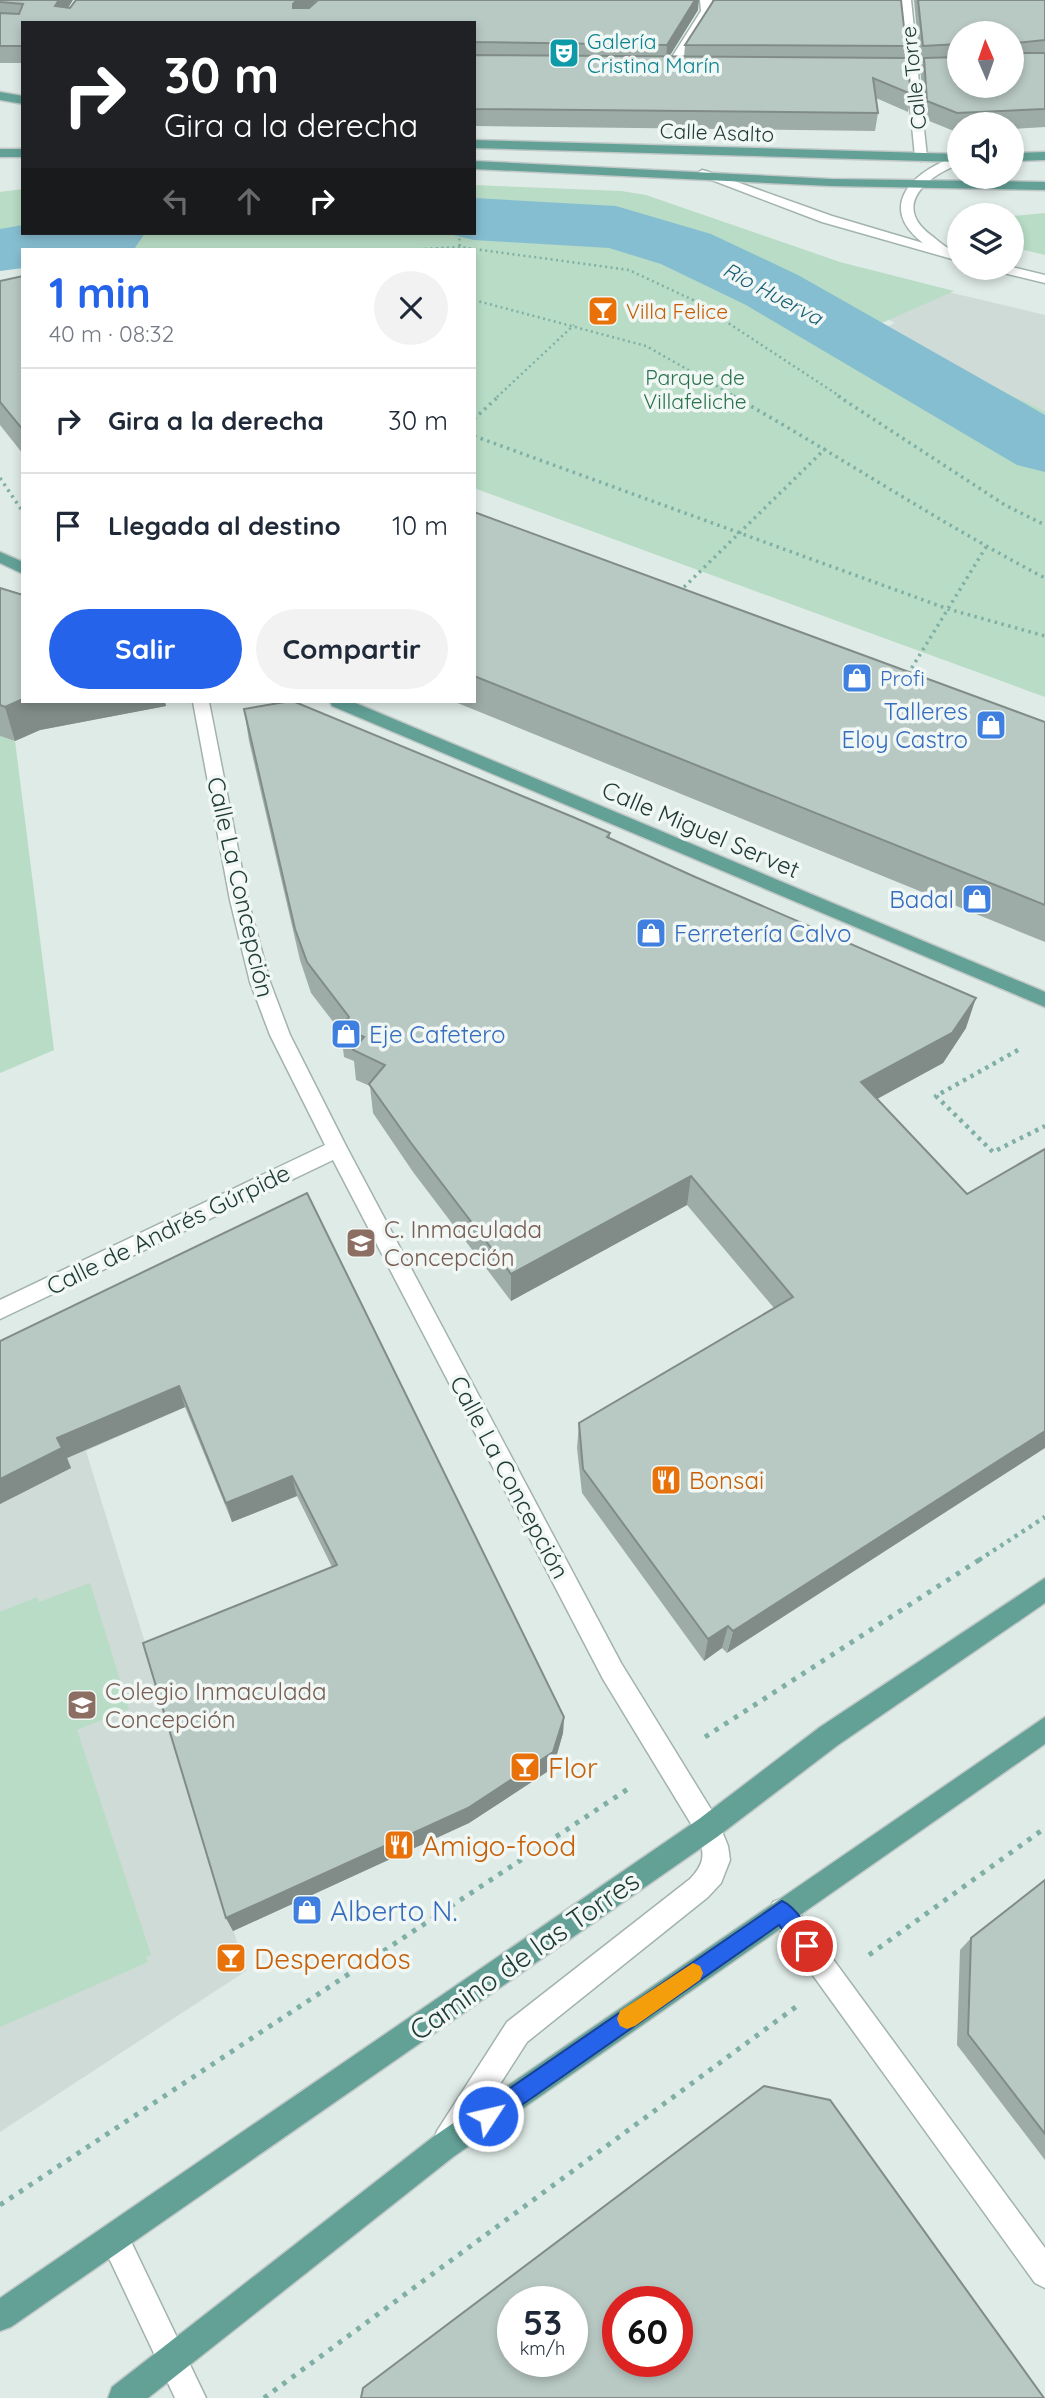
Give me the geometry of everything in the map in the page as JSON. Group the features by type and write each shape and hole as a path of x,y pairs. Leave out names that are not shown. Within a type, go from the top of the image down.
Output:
{"main road":[{"path":"0,96 21,100"},
{"name":"Calle Asalto","path":"476,144 947,158"},
{"path":"0,153 21,153"},
{"path":"1024,157 1045,156"},
{"name":"Calle Asalto","path":"476,165 702,174 912,187 1045,186"},
{"path":"0,557 21,568"},
{"name":"Calle Miguel Servet","path":"340,703 1045,1000"},
{"name":"Camino de las Torres","path":"0,2316 708,1828 829,1736 1045,1589"},
{"path":"122,2398 173,2361 443,2147 1045,1729"}],"street":[{"path":"684,68 664,68 707,10 706,0"},
{"name":"Calle Torre","path":"905,0 921,157"},
{"path":"872,71 947,69"},
{"name":"Calle Asalto","path":"912,187 935,169 947,164"},
{"path":"702,174 827,219 947,254"},
{"path":"912,187 906,203 913,226 929,242 947,251"},
{"path":"1024,274 1045,279"},
{"name":"Calle La Concepción","path":"201,703 239,900 260,982 280,1035 337,1149 612,1671 708,1828 717,1855 716,1866 710,1877 676,1908 517,2032 443,2147"},
{"name":"Calle de Andrés Gúrpide","path":"0,1310 337,1149"},
{"path":"782,1911 1045,2273"},
{"path":"115,2239 191,2398"}],"path":[{"path":"476,250 629,270 693,300 1005,505 1045,525"},
{"path":"476,300 646,346 825,448 986,547 1045,578"},
{"path":"476,417 575,325"},
{"path":"476,437 948,609 1045,636"},
{"path":"679,592 825,448"},
{"path":"0,478 21,509"},
{"path":"908,674 986,547"},
{"path":"1018,1051 936,1096 993,1153 1045,1126"},
{"path":"0,2205 790,1681 1045,1517"},
{"path":"264,2398 1045,1828"}],"shaded area":[{"path":"944,291 1045,315 1045,411 874,333 885,325 895,323 882,316"},
{"name":"Colegio Inmaculada Concepción","path":"366,1328 86,1451 246,1971 0,2132 0,1368"}],"green space":[{"name":"Parque de Villafeliche","path":"476,185 621,191 646,195 840,262 954,291 868,329 1045,411 1045,697 476,489 476,248 21,248 21,265 0,266 0,192 21,189 21,235 476,235"},
{"path":"1045,213 1045,255 1024,250 1024,215"},
{"path":"0,736 15,741 54,1050 0,1073"},
{"path":"90,1583 129,1709 77,1730 151,1955 146,1957 148,1962 0,2027 0,1612 37,1597 39,1602"}],"building":[{"path":"59,0 55,6 70,8 76,0 297,0 293,8 309,8 318,0 695,0 667,45 476,42 476,21 21,21 21,46 0,46 0,13 19,14 23,4 0,2"},
{"path":"714,0 901,0 906,46 685,45"},
{"path":"918,0 1045,0 1045,40 1024,42 1024,21 947,21 947,45 923,46"},
{"path":"1024,53 1045,53 1045,109 954,112 927,101 924,58 947,57 947,98 1024,98"},
{"path":"476,55 907,58 911,94 873,78 878,113 476,109"},
{"path":"21,276 21,428 0,402 0,281"},
{"path":"476,513 1045,722 1045,905 476,677"},
{"path":"0,588 21,594 21,700 5,707 0,705"},
{"path":"297,703 610,833 607,837 693,876 976,998 952,1033 861,1082 967,1194 1045,1149 1045,1431 733,1631 728,1626 708,1639 583,1469 579,1423 793,1297 691,1176 511,1274 369,1084 385,1065 353,1050 364,1037 341,1027 349,1017 307,962 295,929 244,709"},
{"path":"307,1193 564,1717 553,1752 468,1808 226,1918 143,1643 337,1565 292,1476 226,1503 179,1386 57,1438 62,1448 0,1479 0,1341"},
{"path":"1045,1880 1045,2134 968,2034 971,1938"},
{"path":"764,2086 830,2100 1044,2398 361,2398 363,2388 497,2287 497,2377 588,2377 588,2286 498,2286"}],"waterway":[{"name":"Río Huerva","path":"476,219 616,227 686,249 772,290 1045,448"},
{"name":"Río Huerva","path":"0,250 97,235"}],"slow traffic":[{"path":"627,2019 693,1973"}],"place":[{"name":"Galería Cristina Marín","path":"564,53"},
{"name":"Villa Felice","path":"603,311"},
{"name":"Profi","path":"857,678"},
{"name":"Talleres Eloy Castro","path":"991,725"},
{"name":"Badal","path":"977,899"},
{"name":"Ferretería Calvo","path":"651,933"},
{"name":"Eje Cafetero","path":"346,1034"},
{"name":"C. Inmaculada Concepción","path":"361,1243"},
{"name":"Bonsai","path":"666,1480"},
{"name":"Colegio Inmaculada Concepción","path":"82,1705"},
{"name":"Flor","path":"525,1767"},
{"name":"Amigo-food","path":"399,1845"},
{"name":"Alberto N.","path":"307,1910"},
{"name":"Desperados","path":"231,1958"}],"route":[{"path":"488,2116 782,1911 807,1946"}]}
